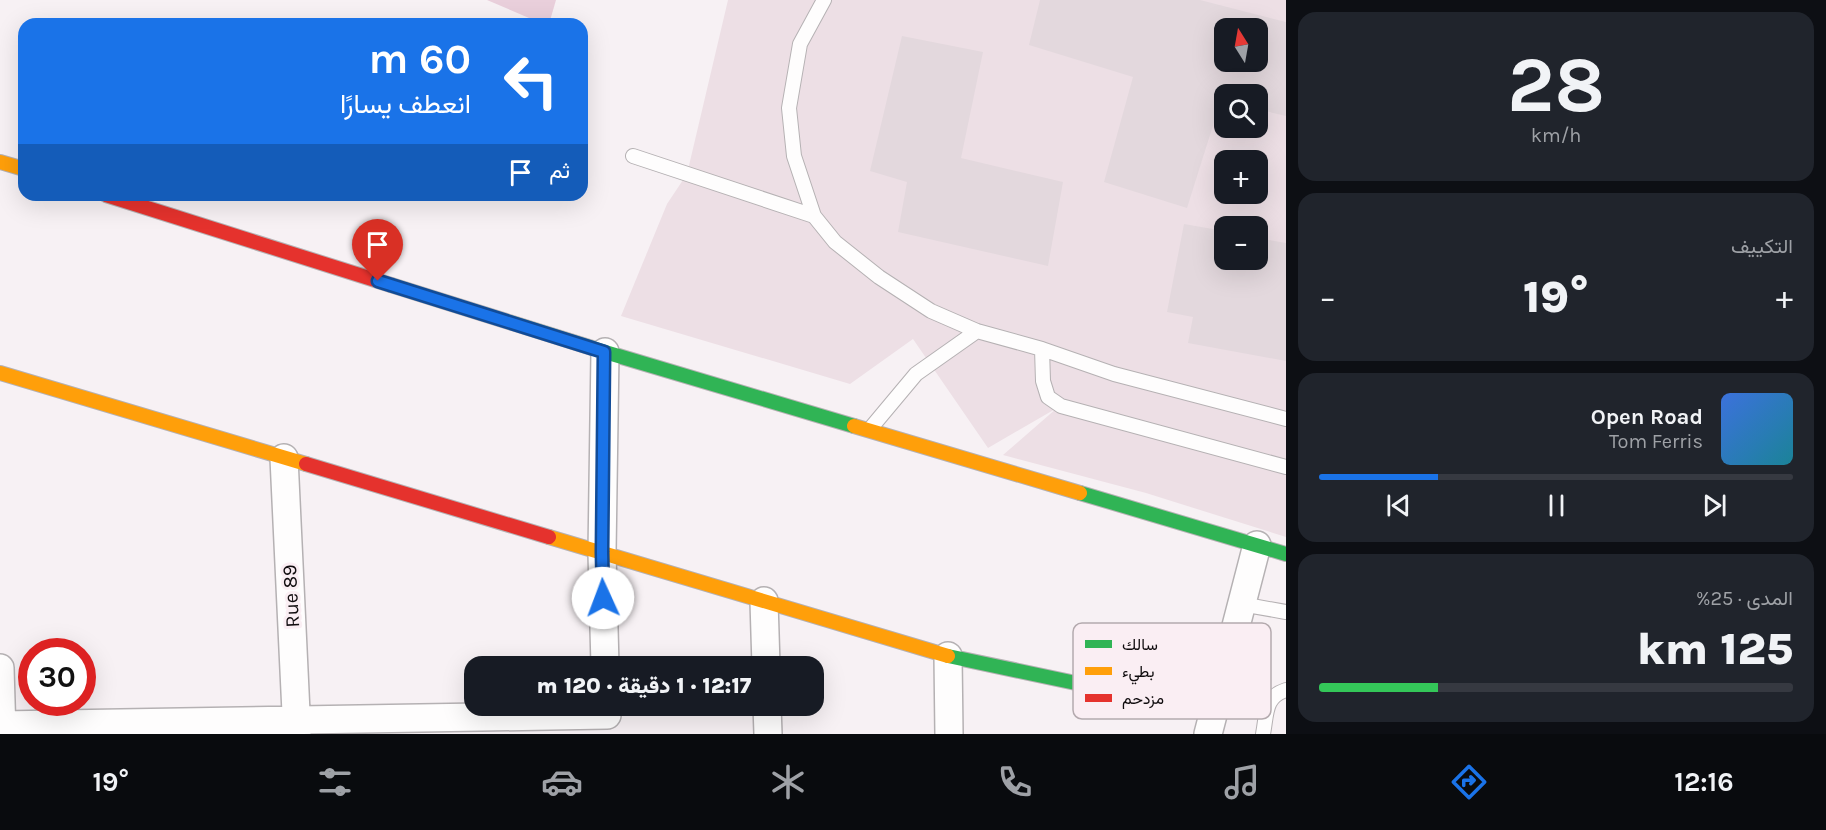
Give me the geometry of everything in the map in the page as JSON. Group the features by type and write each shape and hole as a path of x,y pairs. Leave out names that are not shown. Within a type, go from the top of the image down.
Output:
{"street":[{"path":"0,177 0,162 18,167"},
{"path":"125,201 604,352 1286,554"},
{"path":"604,352 602,552 605,656"},
{"path":"0,373 948,656 1073,688"},
{"name":"Rue 89","path":"284,458 297,727"},
{"path":"1236,623 1257,545"},
{"path":"764,601 766,656"},
{"path":"948,656 949,734"},
{"path":"0,668 1,728 297,727 607,718"},
{"path":"767,716 768,734"},
{"path":"1194,719 1210,723"}],"lane":[{"path":"824,0 800,44 789,108 794,156 814,216 835,242 879,277 931,311 977,331 1042,349 1114,374 1286,419"},
{"path":"633,156 814,216"},
{"path":"868,431 916,374 977,331"},
{"path":"1042,349 1043,381 1048,397 1061,406 1286,467"},
{"path":"1241,604 1286,612"},
{"path":"1271,698 1276,693 1286,690"},
{"path":"1263,734 1266,719"}],"shaded area":[{"path":"487,0 556,0 551,18 529,18"},
{"path":"728,0 1286,0 1286,537 1146,493 1003,455 1057,408 988,448 913,339 850,384 621,316 667,204 687,174"}],"building":[{"path":"1040,0 1200,0 1286,22 1286,116 1268,112 1268,84 1214,84 1214,122 1187,208 1104,182 1133,77 1029,45"},
{"path":"902,36 983,52 961,158 1063,182 1048,266 898,232 907,182 870,171"},
{"path":"1184,224 1214,229 1214,270 1268,270 1268,240 1286,243 1286,361 1188,343 1193,317 1167,312"}],"traffic: fast":[{"path":"391,285 854,426"},
{"path":"1080,493 1286,554"},
{"path":"948,656 1073,682"}],"traffic: slow":[{"path":"0,162 18,167"},
{"path":"0,373 306,464"},
{"path":"854,426 1080,493"},
{"path":"549,537 948,656"}],"traffic: jam":[{"path":"125,201 391,285"},
{"path":"306,464 549,537"}],"route":[{"path":"378,281 604,352 603,598"}]}
